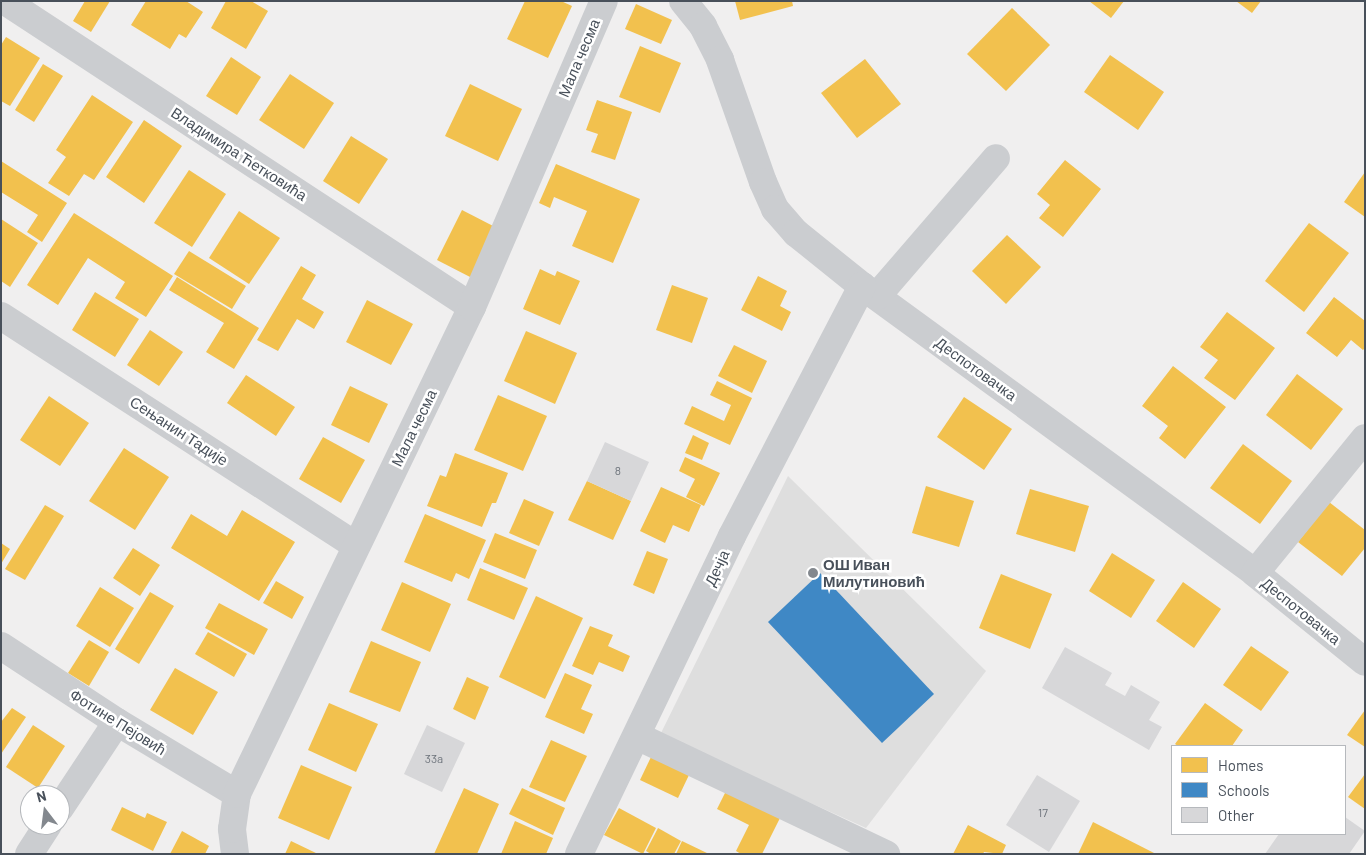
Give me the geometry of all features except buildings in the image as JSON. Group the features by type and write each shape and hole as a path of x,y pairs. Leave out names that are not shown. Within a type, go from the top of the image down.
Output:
{"street":[{"name":"Владимира Ћетковића","path":"5,1 472,307"},
{"name":"Мала чесма","path":"235,854 232,829 237,794 472,307 604,1"},
{"name":"Деспотовачка","path":"683,1 703,26 720,60 763,182 779,215 817,252 1255,573 1365,662"},
{"name":"Дечја","path":"579,854 732,536 870,291 996,158"},
{"name":"Сењанин Тадије","path":"1,316 356,546"},
{"path":"1255,573 1365,438"},
{"name":"Фотине Пејовић","path":"1,646 117,722 237,794"},
{"path":"70,793 117,722"},
{"path":"637,736 886,854"},
{"path":"29,854 41,835"}],"shaded area":[{"name":"ОШ Иван Милутиновић","path":"788,476 986,671 866,828 660,735"}],"place":[{"name":"ОШ Иван Милутиновић","path":"813,573"}]}
